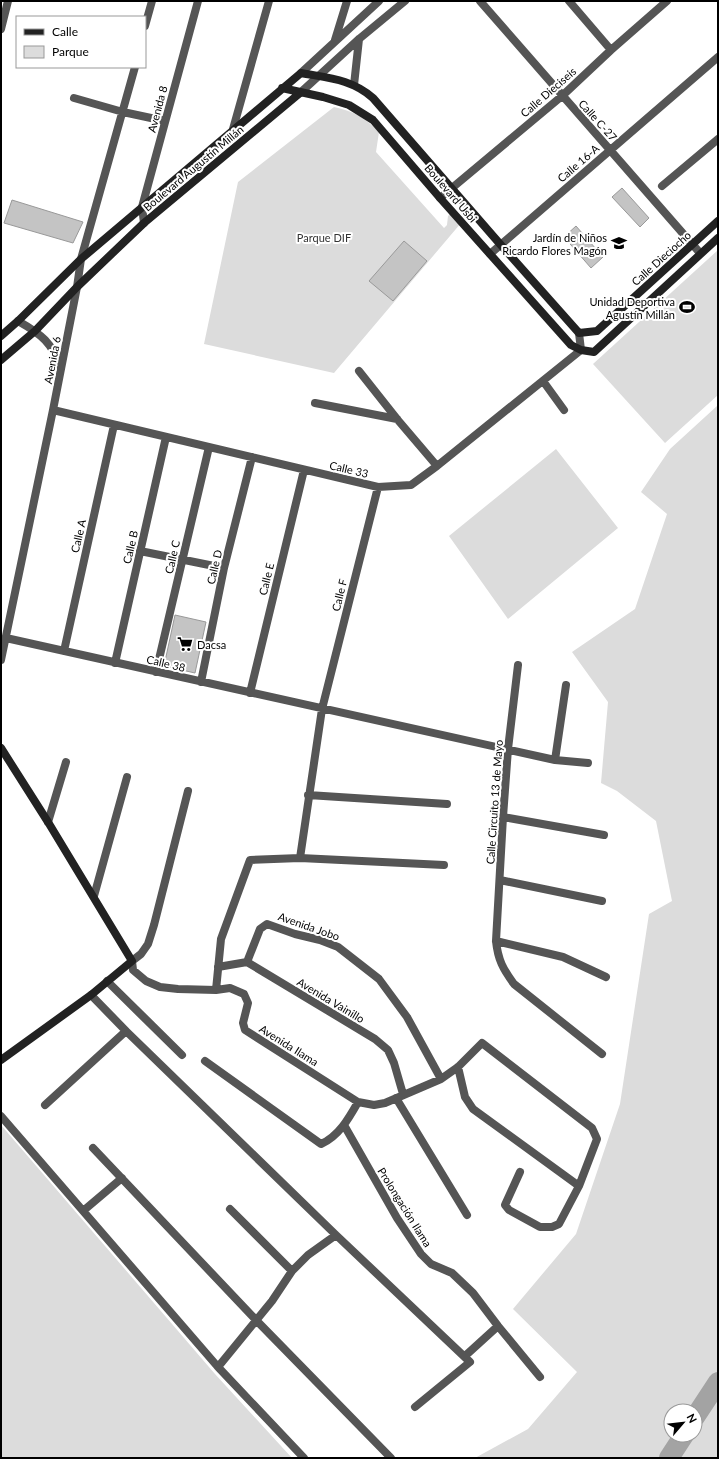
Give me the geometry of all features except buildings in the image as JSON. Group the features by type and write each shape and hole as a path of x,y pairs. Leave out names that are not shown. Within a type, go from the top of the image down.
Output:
{"street":[{"path":"1,29 8,1"},
{"path":"146,22 152,1"},
{"name":"Avenida 8","path":"144,223 142,206 198,1"},
{"path":"233,129 269,1"},
{"path":"335,40 347,1"},
{"name":"Boulevard Augustín Millán","path":"1,336 81,259 301,73 379,1"},
{"name":"Boulevard Augustín Millán","path":"1,360 35,331 77,287 144,223 300,93 359,39 405,1"},
{"name":"Calle C-27","path":"480,1 700,254"},
{"path":"569,1 611,50"},
{"name":"Calle Dieciseis","path":"440,198 451,187 562,96 662,3"},
{"path":"354,85 359,39"},
{"name":"Calle 16-A","path":"490,254 718,57"},
{"name":"Avenida 6","path":"1,660 61,370 81,259 135,68"},
{"name":"Boulevard Usbi","path":"301,73 336,78 364,90 373,98 579,333"},
{"name":"Boulevard Usbi","path":"282,88 323,97 349,105 373,120 440,198 571,345 581,350"},
{"path":"74,98 123,112 165,121"},
{"path":"662,186 718,139"},
{"name":"Calle Dieciocho","path":"579,333 597,331 718,221"},
{"name":"Calle Dieciocho","path":"581,350 594,352 718,238"},
{"path":"18,321 35,331 46,340 57,356 61,370"},
{"path":"579,333 581,350"},
{"name":"Calle 33","path":"53,410 378,487 411,485 438,466 581,350"},
{"path":"359,371 397,419 438,466"},
{"path":"543,381 564,410"},
{"path":"315,403 397,419"},
{"name":"Calle A","path":"64,651 114,425"},
{"name":"Calle B","path":"115,663 166,437"},
{"name":"Calle C","path":"156,672 209,447"},
{"name":"Calle D","path":"201,682 224,568 252,457"},
{"name":"Calle E","path":"250,693 304,470"},
{"name":"Calle F","path":"300,858 308,795 322,709 378,487"},
{"path":"140,551 224,568"},
{"name":"Calle 38","path":"6,638 555,760 588,763"},
{"name":"Calle Circuito 13 de Mayo","path":"518,665 508,749 503,817 496,942 497,956 504,970 514,984 602,1054"},
{"path":"555,760 566,685"},
{"path":"1,748 94,896 132,961 133,970 146,982 160,987 216,990 221,938 250,860 300,858 444,865"},
{"path":"48,822 66,762"},
{"path":"94,896 127,777"},
{"path":"1,1060 91,995 141,954 148,944 188,791"},
{"path":"308,795 447,804"},
{"path":"503,817 604,835"},
{"path":"500,880 602,901"},
{"name":"Avenida Jobo","path":"247,962 260,929 267,924 338,947 379,979 408,1016 441,1079"},
{"path":"496,942 563,957 606,977"},
{"path":"218,967 247,962"},
{"name":"Avenida Vainillo","path":"247,962 375,1039 388,1050 394,1063 400,1096 467,1215"},
{"path":"107,981 182,1055"},
{"name":"Avenida Ilama","path":"216,990 230,988 244,994 248,1003 243,1023 245,1030 358,1102"},
{"path":"91,995 126,1031 336,1235 470,1362 415,1407"},
{"path":"45,1105 126,1031"},
{"path":"205,1061 321,1144 328,1141 344,1125 358,1102 374,1105 441,1079 458,1067 482,1043 592,1128 597,1138 579,1186 559,1224 552,1227 540,1227 509,1210 505,1205 520,1172"},
{"path":"458,1067 465,1096 473,1109 579,1186"},
{"path":"1,1116 218,1367 304,1458"},
{"name":"Prolongación Ilama","path":"344,1125 397,1218 421,1254 431,1264 452,1273 473,1294 540,1376"},
{"path":"93,1148 256,1320 391,1458"},
{"path":"83,1210 122,1178"},
{"path":"230,1209 292,1271"},
{"path":"218,1367 272,1301 292,1271 308,1255 336,1235"},
{"path":"465,1356 498,1326"}],"green space":[{"name":"Parque DIF","path":"334,107 359,116 379,132 376,152 444,228 447,225 448,216 451,213 461,223 334,373 204,344 238,182"},
{"name":"Unidad Deportiva Agustín Millán","path":"718,250 718,395 665,443 593,364"},
{"path":"717,406 718,1458 475,1458 528,1429 577,1372 513,1309 576,1234 620,1104 649,914 672,901 656,821 617,791 601,783 608,702 572,652 635,609 667,514 641,492 670,449"},
{"path":"556,449 618,528 508,619 449,536"},
{"path":"1,1125 215,1374 292,1458 1,1458"}],"waterway":[{"path":"703,1405 718,1382"},
{"path":"669,1458 679,1443"}],"place":[{"name":"Jardín de Niños Ricardo Flores Magón","path":"619,243"},
{"name":"Unidad Deportiva Agustín Millán","path":"687,307"},
{"name":"Dacsa","path":"185,644"}]}
